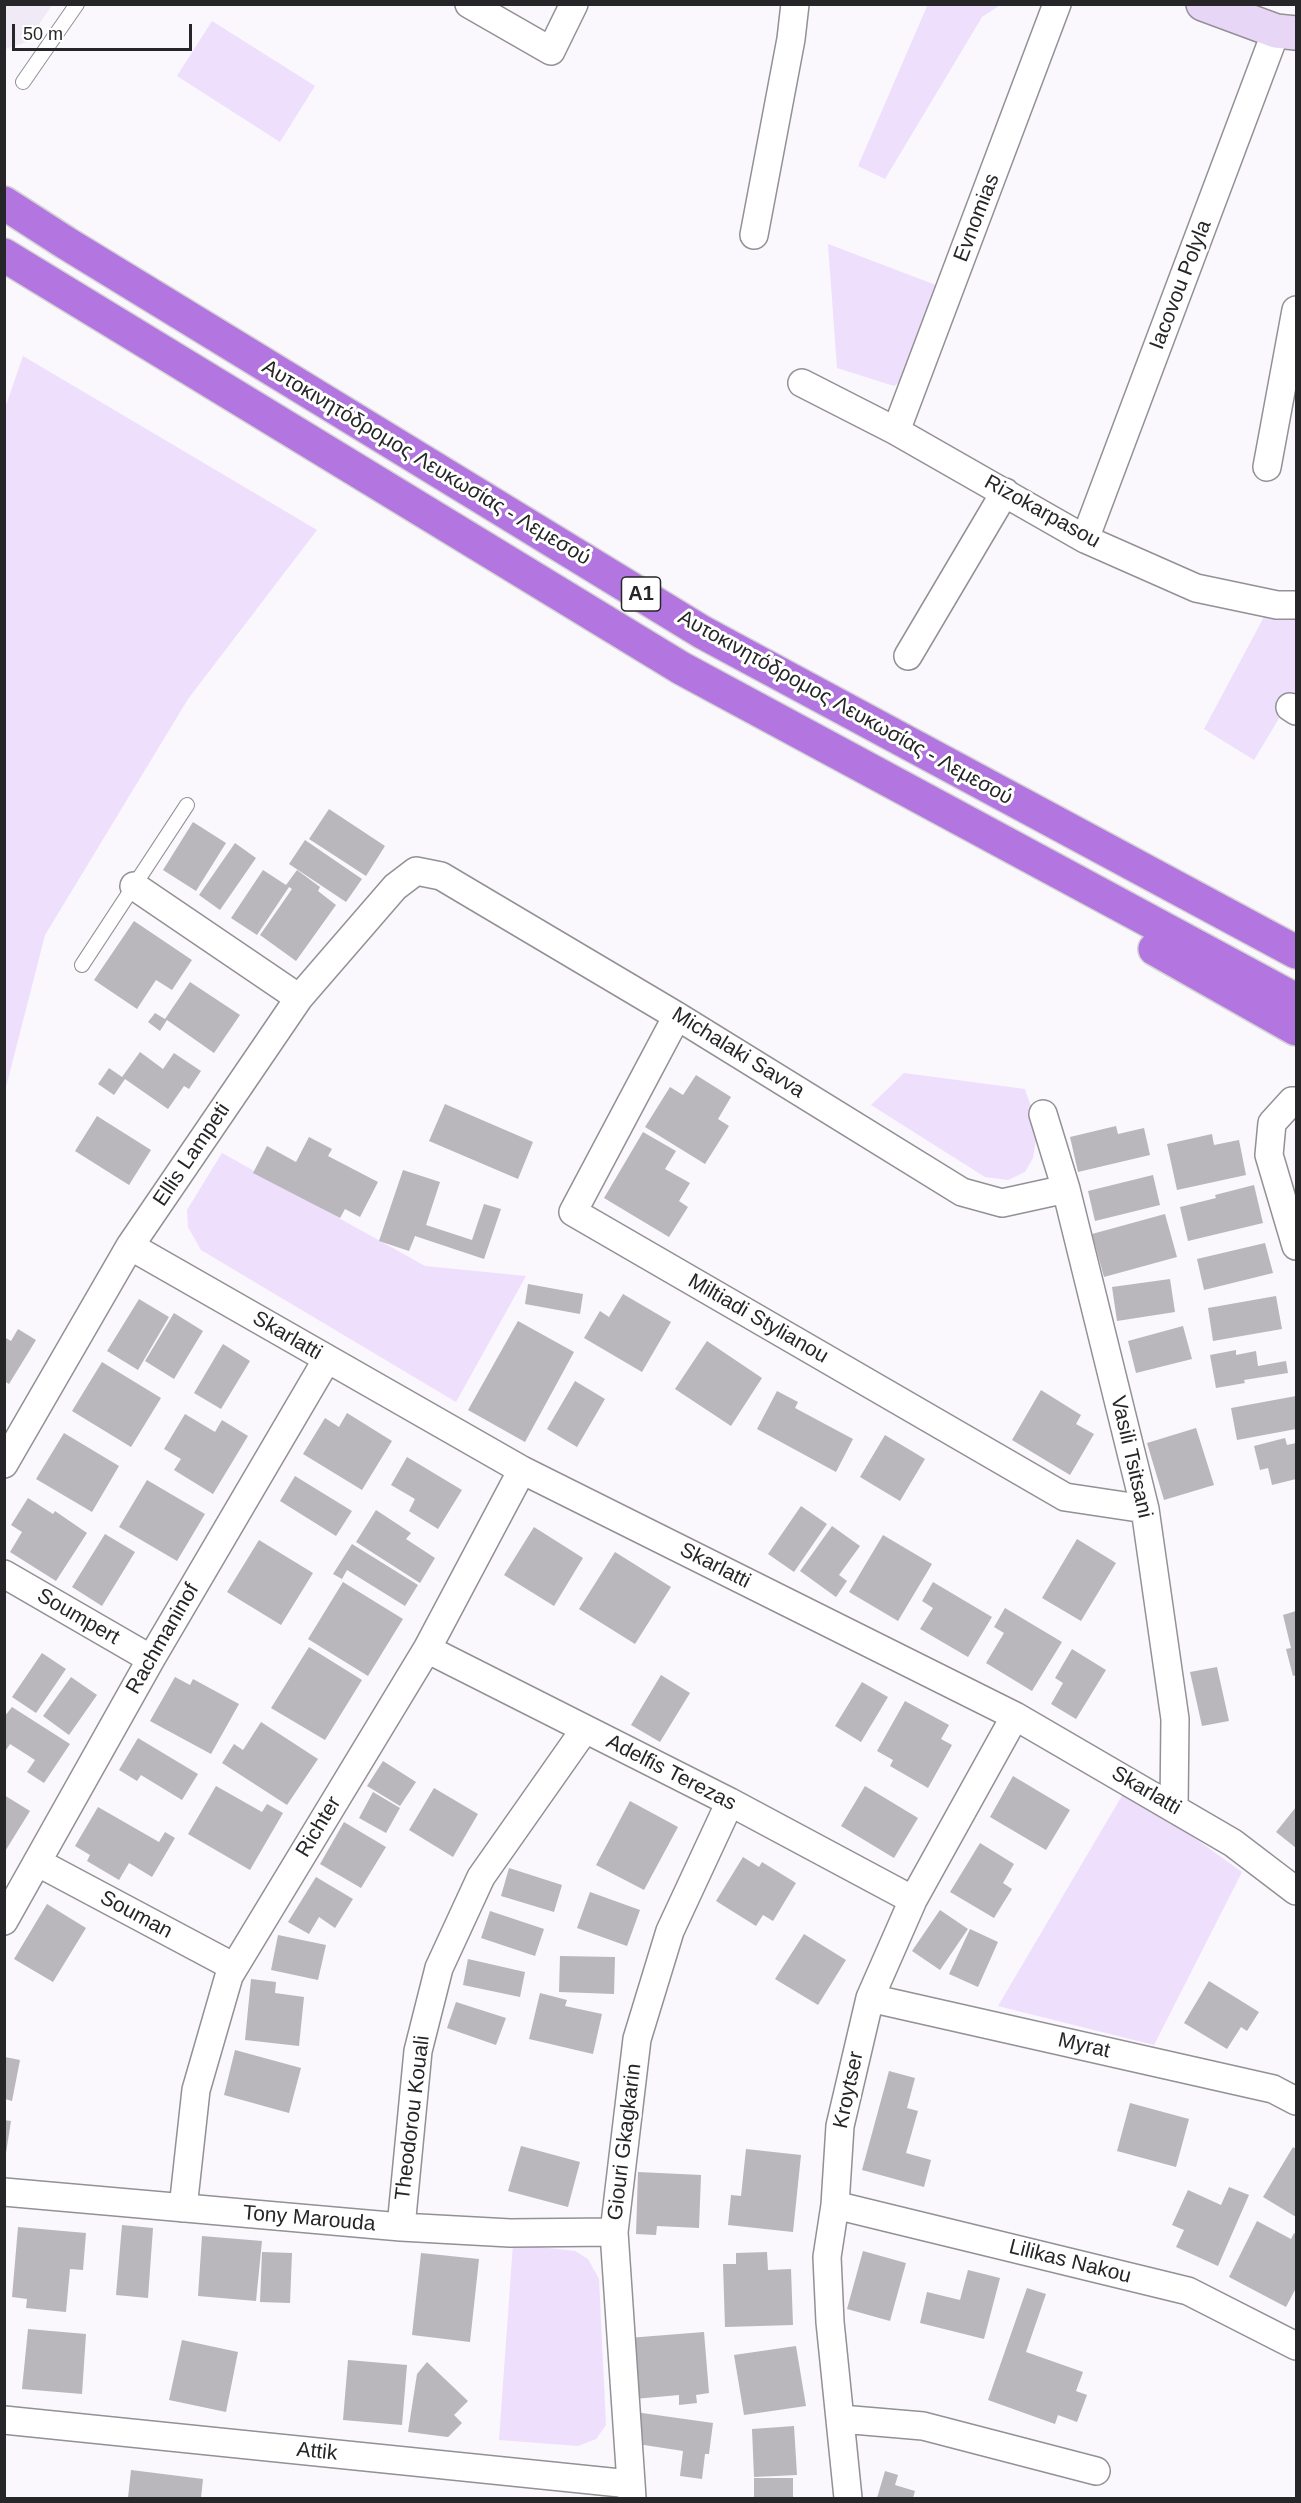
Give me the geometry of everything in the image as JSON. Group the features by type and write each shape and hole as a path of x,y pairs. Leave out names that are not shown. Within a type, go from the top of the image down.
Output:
{"highway":[{"name":"Αυτοκινητόδρομος Λευκωσίας - Λεμεσού","path":"4,203 702,632 1296,952"},
{"name":"Αυτοκινητόδρομος Λευκωσίας - Λεμεσού","path":"4,255 681,668 1296,1000"},
{"path":"681,668 892,800 1296,1029"}],"street":[{"path":"469,4 551,51 574,4"},
{"path":"754,235 791,39 795,4"},
{"name":"Evnomias","path":"896,431 1057,4"},
{"path":"1203,4 1286,32"},
{"name":"Iacovou Polyla","path":"1085,538 1286,32"},
{"path":"1267,467 1296,310"},
{"name":"Rizokarpasou","path":"801,383 896,431 1085,538 1196,588 1277,605 1296,605"},
{"path":"908,657 1005,492"},
{"name":"Ellis Lampeti","path":"4,1464 130,1246 299,998 395,887 416,871"},
{"name":"Michalaki Savva","path":"416,871 441,876 677,1016 962,1192 1002,1203 1066,1189"},
{"path":"134,886 299,998"},
{"name":"Miltiadi Stylianou","path":"677,1016 573,1212 1065,1497 1145,1509"},
{"path":"1294,1101 1272,1123 1269,1155 1296,1246"},
{"name":"Vasili Tsitsani","path":"1043,1114 1066,1189 1145,1509 1175,1719 1174,1807"},
{"name":"Skarlatti","path":"130,1246 522,1470 1015,1716 1233,1843 1296,1891"},
{"name":"Rachmaninof","path":"4,1921 151,1659 327,1359"},
{"name":"Richter","path":"183,2208 196,2090 229,1976 427,1649 522,1470"},
{"name":"Soumpert","path":"4,1575 151,1659"},
{"name":"Adelfis Terezas","path":"427,1649 730,1802 913,1900"},
{"name":"Kroytser","path":"848,2499 830,2322 827,2257 835,2205 840,2126 870,1998 913,1900 1015,1716"},
{"name":"Theodorou Kouali","path":"401,2227 418,2051 439,1968 481,1877 585,1729"},
{"name":"Giouri Gkagkarin","path":"631,2491 614,2232 637,2039 670,1931 730,1802"},
{"name":"Souman","path":"38,1862 234,1967"},
{"name":"Myrat","path":"870,1998 1273,2089 1296,2102"},
{"name":"Tony Marouda","path":"4,2193 401,2227 510,2233 614,2232"},
{"name":"Lilikas Nakou","path":"835,2205 1188,2291 1296,2346"},
{"path":"841,2419 923,2426 1096,2471"},
{"name":"Attik","path":"4,2420 631,2491"}],"lane":[{"path":"23,82 77,4"},
{"path":"82,965 187,805"}],"shaded area":[{"path":"928,4 1000,5 982,17 885,179 858,166"},
{"path":"4,5 52,5 27,42 5,49"},
{"path":"212,21 315,86 280,142 177,76"},
{"path":"828,244 941,287 906,377 894,386 837,368"},
{"path":"23,356 317,530 188,699 45,935 5,1091 4,411"},
{"path":"1265,615 1296,616 1296,690 1254,760 1204,729"},
{"path":"904,1073 1025,1089 1038,1127 1033,1158 1025,1172 1008,1180 985,1177 871,1105"},
{"path":"222,1153 425,1266 526,1276 456,1402 201,1250 188,1227 187,1210"},
{"path":"1126,1789 1242,1872 1154,2045 998,2006"},
{"path":"513,2244 575,2251 588,2259 599,2279 606,2425 596,2439 578,2446 499,2440"}],"building":[{"path":"329,809 385,846 366,876 309,839"},
{"path":"193,822 226,843 196,891 163,870"},
{"path":"305,840 362,879 346,902 289,864"},
{"path":"235,843 256,858 220,910 199,895"},
{"path":"263,870 286,885 297,870 320,887 318,891 336,905 296,961 260,935 292,889 289,887 257,935 231,918"},
{"path":"134,921 192,960 172,990 156,980 137,1009 94,980"},
{"path":"190,982 240,1015 214,1053 167,1020 160,1031 148,1022 155,1013 165,1019"},
{"path":"140,1052 163,1069 174,1053 201,1071 189,1089 184,1086 168,1109 125,1079 114,1095 98,1084 109,1068 122,1077"},
{"path":"696,1075 731,1097 718,1119 729,1126 705,1164 645,1127 670,1087 683,1095"},
{"path":"445,1104 533,1142 518,1179 429,1141"},
{"path":"97,1116 151,1150 129,1185 75,1151"},
{"path":"1116,1126 1118,1134 1144,1128 1150,1155 1078,1172 1070,1137"},
{"path":"643,1132 676,1151 665,1169 690,1183 679,1201 688,1207 669,1237 604,1198"},
{"path":"1212,1134 1214,1145 1239,1140 1246,1175 1177,1190 1167,1144"},
{"path":"309,1137 332,1149 328,1156 378,1182 360,1217 345,1209 340,1218 253,1173 267,1146 296,1162"},
{"path":"403,1170 440,1182 426,1225 472,1240 484,1204 501,1209 484,1259 415,1236 409,1251 379,1241"},
{"path":"1153,1175 1160,1205 1095,1221 1088,1191"},
{"path":"1254,1185 1263,1223 1188,1241 1180,1207"},
{"path":"1165,1214 1177,1257 1104,1277 1092,1234"},
{"path":"1265,1243 1273,1273 1204,1290 1197,1259"},
{"path":"1170,1279 1175,1312 1117,1321 1112,1287"},
{"path":"528,1284 583,1294 580,1314 525,1304"},
{"path":"623,1294 671,1322 642,1372 584,1338 600,1311 609,1317"},
{"path":"1276,1296 1282,1329 1213,1341 1208,1308"},
{"path":"139,1299 169,1317 138,1370 107,1351"},
{"path":"174,1313 203,1331 174,1379 145,1361"},
{"path":"518,1321 574,1352 525,1442 468,1410"},
{"path":"1183,1326 1192,1359 1136,1373 1128,1341"},
{"path":"18,1329 36,1340 9,1384 4,1381 4,1337 11,1341"},
{"path":"707,1341 762,1378 731,1426 675,1389"},
{"path":"223,1344 250,1361 221,1409 194,1393"},
{"path":"1236,1350 1236,1355 1256,1351 1258,1366 1286,1361 1288,1373 1244,1380 1245,1383 1216,1388 1210,1355"},
{"path":"102,1362 161,1398 131,1447 72,1411"},
{"path":"575,1381 605,1399 577,1447 547,1429"},
{"path":"1041,1390 1081,1415 1076,1424 1094,1434 1070,1475 1012,1440"},
{"path":"777,1391 798,1402 795,1408 853,1439 836,1472 757,1429"},
{"path":"1296,1396 1296,1429 1237,1440 1231,1408"},
{"path":"347,1413 392,1441 362,1490 303,1454 325,1418 339,1427"},
{"path":"185,1414 215,1432 222,1420 248,1436 213,1494 174,1470 181,1459 164,1449"},
{"path":"1196,1428 1214,1485 1164,1500 1147,1443"},
{"path":"64,1433 119,1466 92,1512 36,1479"},
{"path":"885,1435 925,1459 900,1501 860,1477"},
{"path":"1285,1438 1287,1445 1296,1443 1296,1479 1272,1485 1268,1468 1260,1470 1254,1446"},
{"path":"407,1457 462,1490 438,1529 409,1511 415,1499 391,1485"},
{"path":"295,1476 352,1511 336,1536 280,1501"},
{"path":"147,1480 205,1514 177,1561 119,1527"},
{"path":"28,1498 53,1514 55,1511 87,1533 56,1581 10,1552 22,1532 11,1525"},
{"path":"801,1506 827,1524 794,1572 768,1554"},
{"path":"376,1510 411,1533 406,1539 435,1558 420,1583 356,1542"},
{"path":"832,1526 860,1546 839,1575 847,1581 836,1597 800,1571"},
{"path":"534,1527 583,1558 554,1606 504,1575"},
{"path":"105,1534 135,1552 102,1606 72,1587"},
{"path":"883,1535 932,1564 898,1621 849,1592"},
{"path":"1077,1539 1116,1563 1081,1621 1042,1598"},
{"path":"259,1540 313,1573 281,1625 227,1592"},
{"path":"352,1544 418,1585 405,1606 347,1570 342,1579 333,1574"},
{"path":"615,1552 671,1587 635,1644 579,1609"},
{"path":"343,1582 403,1619 368,1676 308,1639"},
{"path":"933,1582 992,1617 968,1657 920,1629 933,1608 922,1601"},
{"path":"1005,1608 1062,1642 1032,1691 986,1663 1004,1633 994,1627"},
{"path":"1296,1611 1296,1675 1293,1676 1286,1649 1291,1648 1283,1615"},
{"path":"309,1647 362,1680 325,1740 271,1708"},
{"path":"1072,1649 1106,1670 1076,1719 1051,1704 1063,1683 1055,1678"},
{"path":"42,1653 66,1669 36,1713 12,1697"},
{"path":"1217,1667 1229,1721 1202,1726 1190,1672"},
{"path":"661,1675 690,1693 660,1742 631,1725"},
{"path":"71,1677 97,1695 69,1735 43,1716"},
{"path":"175,1677 190,1685 193,1679 239,1704 211,1754 150,1721"},
{"path":"862,1682 888,1697 861,1742 835,1726"},
{"path":"905,1701 949,1725 941,1739 952,1745 928,1788 890,1766 893,1760 877,1751"},
{"path":"12,1707 70,1744 44,1783 27,1772 35,1760 10,1744 4,1753 4,1717"},
{"path":"261,1722 318,1759 287,1805 222,1763 234,1744 243,1750"},
{"path":"138,1738 198,1774 182,1800 141,1775 137,1781 119,1770"},
{"path":"383,1761 416,1782 400,1806 367,1786"},
{"path":"1013,1776 1070,1810 1046,1850 990,1817"},
{"path":"216,1786 262,1812 267,1804 283,1813 250,1870 188,1834"},
{"path":"865,1786 918,1818 894,1858 841,1826"},
{"path":"434,1788 478,1814 453,1857 409,1830"},
{"path":"373,1792 400,1808 386,1833 359,1818"},
{"path":"4,1795 30,1811 4,1853"},
{"path":"630,1801 678,1827 644,1890 596,1865"},
{"path":"98,1807 159,1842 165,1832 175,1838 152,1877 129,1863 119,1880 87,1861 90,1855 75,1846"},
{"path":"1296,1807 1296,1848 1276,1832"},
{"path":"344,1822 386,1847 361,1888 320,1864"},
{"path":"980,1843 1014,1864 1003,1883 1012,1889 994,1918 950,1892"},
{"path":"743,1857 759,1867 762,1862 796,1883 773,1921 763,1915 756,1926 716,1901"},
{"path":"509,1868 562,1885 554,1912 501,1896"},
{"path":"316,1877 353,1899 335,1928 319,1917 309,1934 288,1922"},
{"path":"590,1892 640,1910 627,1946 577,1928"},
{"path":"47,1904 86,1928 53,1982 14,1959"},
{"path":"940,1910 968,1929 940,1970 912,1951"},
{"path":"490,1911 544,1929 535,1956 481,1938"},
{"path":"970,1929 998,1942 978,1987 949,1974"},
{"path":"804,1934 846,1960 818,2005 775,1979"},
{"path":"278,1935 326,1945 318,1980 271,1970"},
{"path":"560,1956 615,1957 614,1994 559,1992"},
{"path":"468,1959 525,1972 520,1997 463,1985"},
{"path":"251,1979 276,1982 275,1993 304,1997 299,2046 245,2040"},
{"path":"1209,1981 1259,2012 1247,2031 1241,2027 1227,2049 1184,2023"},
{"path":"540,1993 567,2000 565,2006 602,2014 593,2054 529,2039"},
{"path":"456,2002 506,2018 496,2045 447,2028"},
{"path":"235,2050 301,2068 289,2113 224,2095"},
{"path":"5,2057 20,2060 12,2101 5,2099"},
{"path":"889,2071 915,2078 907,2108 918,2111 906,2153 931,2160 924,2187 862,2170"},
{"path":"1130,2103 1189,2119 1176,2167 1117,2151"},
{"path":"4,2120 11,2121 6,2153 4,2153"},
{"path":"521,2146 580,2162 568,2207 508,2191"},
{"path":"1293,2147 1296,2149 1296,2217 1263,2197"},
{"path":"746,2149 801,2155 793,2232 728,2225 731,2195 741,2196"},
{"path":"638,2172 701,2175 699,2228 657,2226 656,2235 636,2234"},
{"path":"1229,2187 1249,2195 1218,2266 1176,2247 1184,2230 1172,2225 1188,2190 1221,2205"},
{"path":"1257,2221 1291,2239 1294,2233 1296,2235 1296,2288 1286,2307 1229,2277"},
{"path":"122,2225 153,2228 148,2298 116,2295"},
{"path":"18,2227 86,2233 83,2270 70,2269 66,2312 26,2308 27,2299 12,2297"},
{"path":"202,2236 262,2241 256,2301 198,2296"},
{"path":"863,2251 906,2263 890,2321 847,2309"},
{"path":"262,2252 292,2253 290,2303 260,2302"},
{"path":"767,2252 768,2270 791,2269 793,2325 725,2327 723,2264 736,2264 736,2253"},
{"path":"421,2253 479,2259 470,2342 412,2335"},
{"path":"968,2270 1000,2278 984,2339 920,2323 927,2292 960,2300"},
{"path":"1027,2288 1046,2294 1026,2352 1083,2372 1076,2391 1087,2395 1077,2422 1058,2415 1055,2424 988,2400"},
{"path":"28,2329 86,2334 82,2394 22,2389"},
{"path":"704,2332 709,2393 696,2395 697,2403 679,2405 679,2395 634,2399 628,2338"},
{"path":"182,2340 238,2352 226,2412 169,2400"},
{"path":"796,2346 806,2406 744,2415 734,2355"},
{"path":"348,2360 407,2365 402,2425 343,2420"},
{"path":"427,2362 468,2401 454,2415 462,2423 448,2437 408,2432 417,2374"},
{"path":"635,2412 713,2423 709,2454 705,2454 702,2479 680,2476 683,2451 631,2443"},
{"path":"794,2426 797,2475 754,2477 752,2429"},
{"path":"131,2470 203,2479 201,2498 128,2498"},
{"path":"885,2471 898,2475 895,2485 915,2491 913,2498 877,2498"},
{"path":"754,2478 793,2478 793,2498 754,2498"}]}
